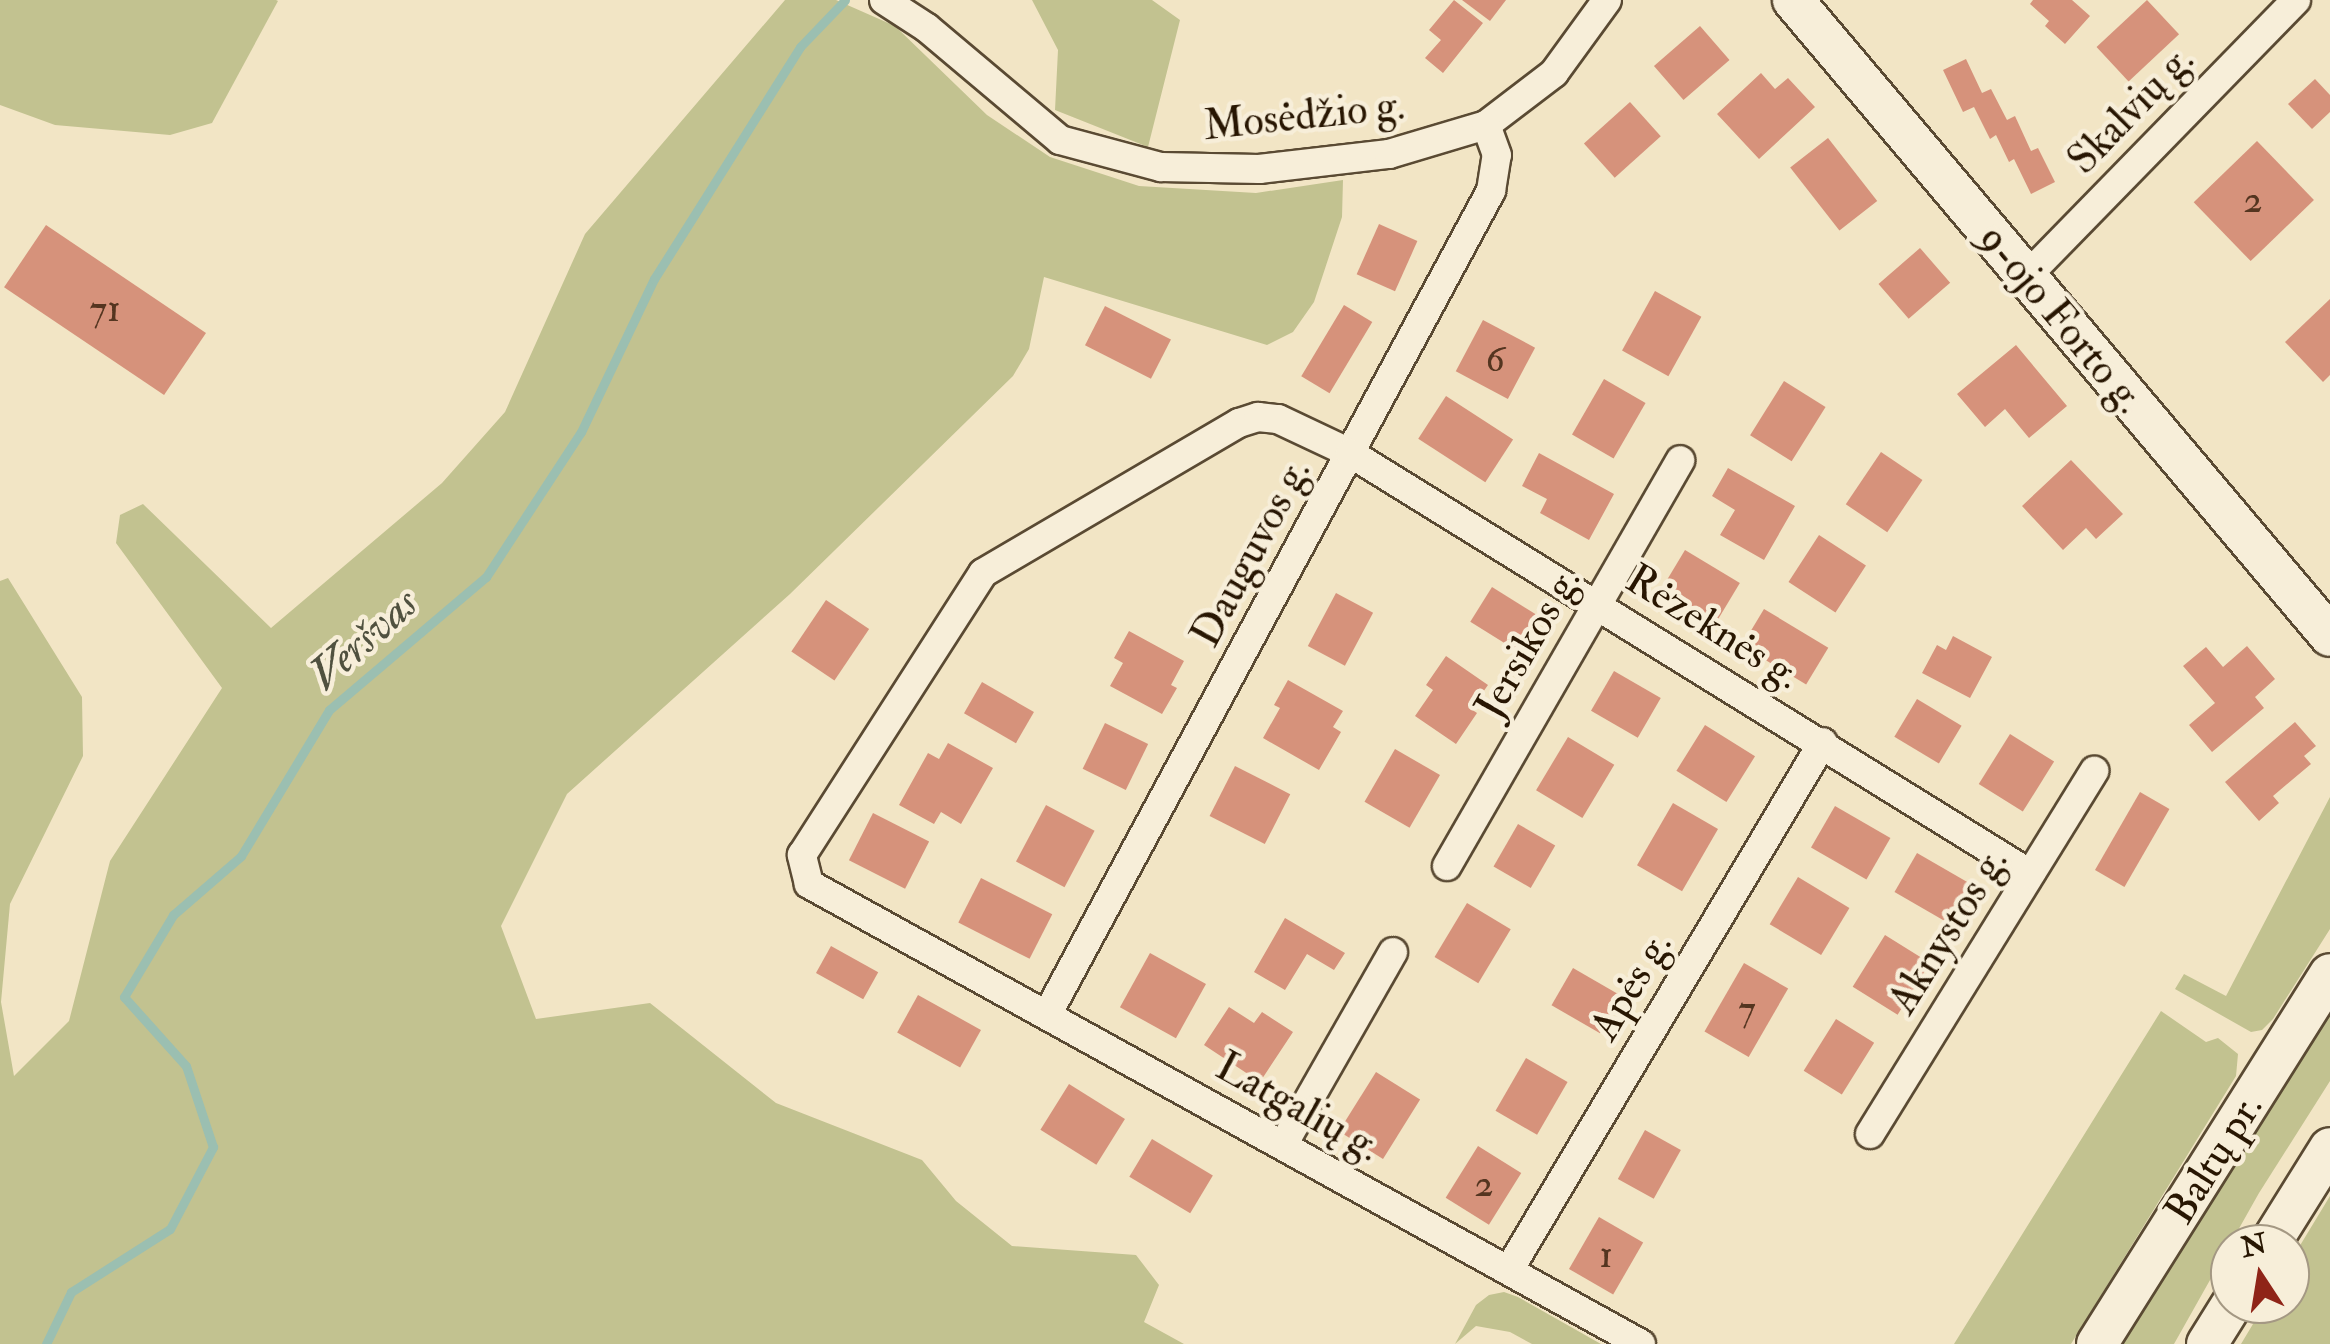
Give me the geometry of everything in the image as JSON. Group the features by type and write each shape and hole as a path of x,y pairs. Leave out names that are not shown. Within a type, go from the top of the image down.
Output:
{"street":[{"name":"Mosėdžio g.","path":"884,0 927,28 1060,140 1161,168 1259,170 1389,154 1486,126 1554,74 1607,0"},
{"name":"9-ojo Forto g.","path":"1793,0 2330,636"},
{"name":"Skalvių g.","path":"2025,278 2296,0"},
{"name":"Dauguvos g.","path":"1048,1013 1491,191 1497,155 1486,126"},
{"name":"Rėzeknės g.","path":"1048,1013 808,884 802,855 983,573 1239,423 1258,417 1278,419 1350,452 2030,874"},
{"name":"Jersikos g.","path":"1447,866 1680,460"},
{"name":"Apės g.","path":"1509,1270 1822,742"},
{"name":"Aknystos g.","path":"1870,1134 2094,771"},
{"path":"1282,1145 1393,952"},
{"name":"Baltų pr.","path":"2097,1344 2330,974"},
{"name":"Latgalių g.","path":"1048,1013 1641,1344"},
{"path":"2282,1224 2330,1148"}],"green space":[{"path":"0,0 278,1 212,123 170,135 55,125 0,105"},
{"path":"785,0 836,0 895,26 987,115 1050,157 1139,186 1256,193 1343,180 1342,217 1314,302 1293,332 1267,345 1044,277 1029,349 1013,376 790,594 567,794 501,926 536,1019 650,1003 776,1103 922,1160 956,1201 1012,1246 1136,1255 1159,1285 1144,1322 1184,1344 0,1344 0,581 8,578 82,697 83,756 10,904 1,1002 14,1076 69,1021 110,861 222,688 116,543 120,515 143,504 271,628 442,483 505,412 585,234"},
{"path":"1032,0 1152,0 1180,20 1148,147 1055,110 1058,50"},
{"path":"2330,797 2330,929 2273,1019 2262,1030 2251,1032 2175,989 2184,974 2226,996"},
{"path":"2161,1011 2206,1042 2218,1038 2238,1054 2236,1076 2071,1344 1954,1344"},
{"path":"2330,1013 2330,1081 2242,1224 2210,1224 2210,1280 2174,1344 2122,1344"},
{"path":"2330,1196 2330,1344 2241,1344 2253,1324 2310,1324 2310,1229"},
{"path":"1504,1292 1601,1344 1532,1344 1510,1332 1476,1326 1455,1344 1476,1305 1489,1295"}],"building":[{"path":"1454,0 1483,23 1443,73 1425,58 1441,40 1429,30"},
{"path":"1462,0 1506,0 1490,21"},
{"path":"2033,0 2072,0 2090,16 2065,44 2045,26 2049,21 2030,4"},
{"path":"2147,0 2179,34 2129,81 2097,47"},
{"path":"1700,26 1730,60 1683,100 1654,66"},
{"path":"1966,59 1982,93 1991,89 2007,120 2015,116 2031,151 2038,148 2055,182 2031,194 2014,159 2009,162 1996,135 1990,139 1974,107 1963,112 1943,70"},
{"path":"1761,73 1775,89 1788,78 1815,107 1759,159 1717,114"},
{"path":"2315,79 2330,95 2330,112 2312,129 2288,104"},
{"path":"1630,102 1661,136 1615,178 1584,143"},
{"path":"1828,138 1877,201 1839,231 1790,168"},
{"path":"2257,141 2314,200 2251,261 2194,202"},
{"path":"1379,224 1417,241 1395,291 1357,274"},
{"path":"46,225 206,333 164,395 4,287"},
{"path":"1920,248 1950,283 1909,319 1878,284"},
{"path":"1655,291 1701,317 1668,376 1622,350"},
{"path":"2330,299 2330,375 2323,382 2285,342"},
{"path":"1344,305 1372,322 1330,393 1301,376"},
{"path":"1105,306 1171,340 1151,379 1085,345"},
{"path":"1483,320 1535,348 1508,399 1456,371"},
{"path":"2016,345 2067,406 2029,438 2005,409 1985,427 1957,394"},
{"path":"1604,379 1646,403 1614,458 1572,434"},
{"path":"1784,381 1826,407 1792,461 1750,435"},
{"path":"1446,396 1513,440 1485,482 1418,439"},
{"path":"1881,452 1922,480 1887,532 1846,504"},
{"path":"1539,453 1614,494 1589,540 1540,513 1547,499 1522,486"},
{"path":"2071,460 2123,514 2096,539 2086,528 2063,550 2022,506"},
{"path":"1728,468 1795,506 1764,560 1720,535 1735,510 1712,496"},
{"path":"1819,535 1866,565 1835,612 1789,582"},
{"path":"1685,550 1740,583 1716,623 1661,590"},
{"path":"1492,587 1537,615 1515,650 1470,622"},
{"path":"1336,593 1373,613 1345,666 1308,646"},
{"path":"826,600 869,629 834,680 791,651"},
{"path":"1764,609 1828,648 1806,684 1742,646"},
{"path":"1129,631 1184,661 1171,685 1177,688 1162,714 1110,686 1123,663 1114,658"},
{"path":"1953,636 1992,657 1970,698 1922,673 1937,645 1946,650"},
{"path":"2247,646 2275,679 2255,697 2264,708 2212,752 2189,725 2215,703 2183,666 2206,647 2223,667"},
{"path":"1446,656 1488,685 1471,709 1477,713 1456,744 1415,716 1433,690 1426,685"},
{"path":"1614,671 1661,698 1638,738 1591,711"},
{"path":"1288,680 1343,711 1333,727 1341,732 1319,770 1263,738 1280,708 1274,705"},
{"path":"982,682 1034,712 1016,743 964,713"},
{"path":"1917,699 1962,726 1939,763 1894,737"},
{"path":"2295,722 2316,746 2304,756 2311,764 2273,796 2279,803 2259,821 2225,782"},
{"path":"1105,723 1148,744 1126,790 1083,769"},
{"path":"1705,725 1755,756 1726,802 1676,771"},
{"path":"2010,734 2054,762 2023,812 1979,784"},
{"path":"1568,737 1614,765 1582,818 1536,790"},
{"path":"948,743 993,768 961,824 941,812 934,824 899,805 928,753 939,759"},
{"path":"1395,749 1440,775 1410,828 1364,802"},
{"path":"1235,766 1290,794 1265,844 1210,816"},
{"path":"2140,792 2169,809 2124,887 2095,870"},
{"path":"1673,803 1718,829 1682,891 1637,865"},
{"path":"1046,805 1095,831 1065,887 1016,862"},
{"path":"1835,806 1890,838 1866,880 1811,848"},
{"path":"873,813 929,842 905,889 849,860"},
{"path":"1518,824 1555,845 1531,888 1494,866"},
{"path":"1917,853 1976,887 1953,926 1894,892"},
{"path":"1798,877 1849,908 1821,955 1770,924"},
{"path":"981,878 1052,914 1030,959 958,923"},
{"path":"1467,903 1511,929 1478,983 1435,957"},
{"path":"1285,918 1345,953 1334,970 1307,954 1285,990 1254,972"},
{"path":"1885,935 1930,963 1898,1015 1853,987"},
{"path":"831,946 878,972 863,999 816,973"},
{"path":"1150,953 1206,984 1176,1038 1120,1007"},
{"path":"1744,963 1788,988 1749,1057 1704,1031"},
{"path":"1573,968 1621,996 1600,1033 1552,1005"},
{"path":"918,995 981,1030 960,1068 897,1033"},
{"path":"1229,1007 1254,1023 1262,1012 1293,1032 1260,1082 1204,1045"},
{"path":"1836,1019 1874,1043 1842,1095 1804,1071"},
{"path":"1526,1058 1568,1082 1537,1135 1496,1111"},
{"path":"1376,1072 1420,1100 1383,1159 1339,1131"},
{"path":"1069,1084 1125,1119 1096,1165 1040,1130"},
{"path":"1645,1130 1681,1150 1654,1199 1618,1179"},
{"path":"1152,1139 1213,1176 1190,1213 1129,1177"},
{"path":"1478,1146 1521,1173 1489,1225 1446,1198"},
{"path":"1599,1217 1643,1242 1613,1294 1569,1269"}],"waterway":[{"name":"Veršvas","path":"46,1344 71,1292 170,1229 213,1147 186,1066 124,997 173,915 241,856 329,710 486,577 581,432 654,279 800,47 845,0"}]}
